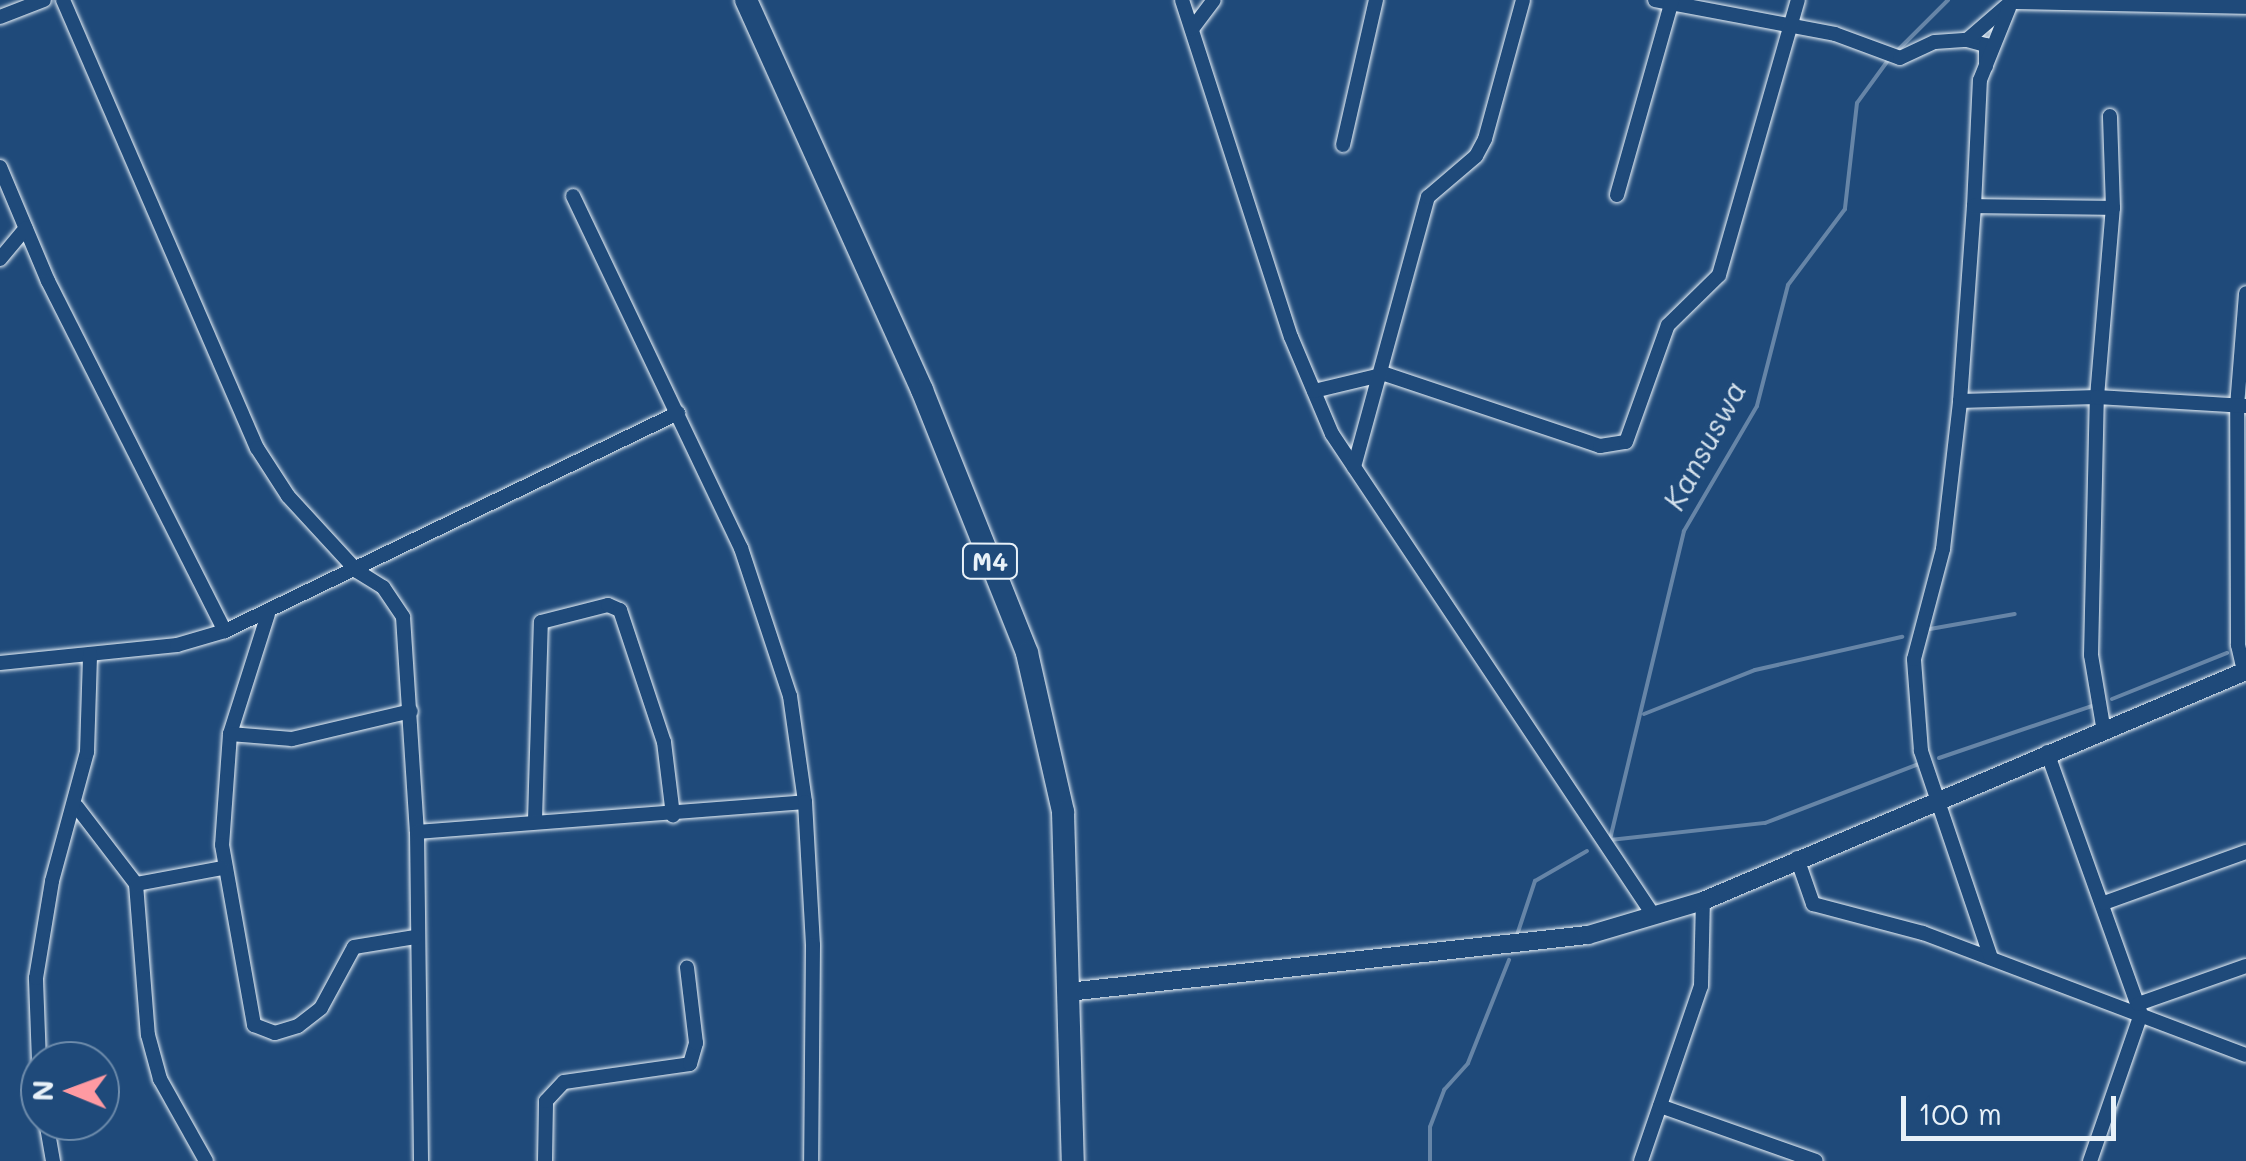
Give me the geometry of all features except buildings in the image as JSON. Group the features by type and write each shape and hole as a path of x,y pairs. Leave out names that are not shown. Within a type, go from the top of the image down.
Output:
{"main road":[{"name":"M4","path":"746,0 922,390 1027,653 1063,812 1073,1161"}],"street":[{"path":"0,17 44,0"},
{"path":"63,0 257,448 288,496 357,570 383,587 403,617 416,832 421,1161"},
{"path":"1182,0 1314,391 1354,467 1654,916"},
{"path":"1192,28 1214,0"},
{"path":"1343,145 1376,0"},
{"path":"1354,467 1384,374 1428,197 1476,156 1486,139 1523,0"},
{"path":"1314,391 1384,374 1600,446 1626,442 1668,324 1719,275 1756,164 1798,0"},
{"path":"1618,195 1666,1 1790,24 1900,58 1934,42 1968,40 1986,46 1960,401 1943,549 1914,659 1922,751 1991,958"},
{"path":"1968,40 2011,1 2246,7"},
{"path":"1986,66 2011,1"},
{"path":"2104,726 2091,655 2096,397 2113,208 2110,116"},
{"path":"0,167 136,463 226,631"},
{"path":"573,196 741,548 790,696 805,802 813,945 811,1161"},
{"path":"1974,206 2113,208"},
{"path":"0,260 26,228"},
{"path":"1068,992 1546,941 1654,916 1703,901 2104,726 2245,671 2238,645 2246,292"},
{"path":"1960,401 2096,397 2242,406"},
{"path":"0,663 178,645 226,631 678,413"},
{"path":"536,820 541,622 608,605 620,610 660,728 674,815"},
{"path":"268,614 230,734 222,868 242,943 247,1011 262,1031 310,1019 354,947 415,937"},
{"path":"38,1041 36,978 42,929 78,807 87,752 90,654"},
{"path":"230,734 292,738 411,710"},
{"path":"2047,752 2140,1009 2090,1161"},
{"path":"416,832 805,802"},
{"path":"78,807 136,884 148,1035 160,1079 206,1161"},
{"path":"2104,903 2246,852"},
{"path":"1797,858 1809,902 1894,923 2140,1009 2246,1055"},
{"path":"136,884 222,868"},
{"path":"1640,1161 1701,986 1703,901"},
{"path":"2140,1009 2246,966"},
{"path":"545,1161 542,1124 552,1090 564,1082 690,1064 696,1043 688,968"},
{"path":"1660,1106 1816,1161"}],"waterway":[{"name":"Kansuswa","path":"1895,53 1948,0"},
{"name":"Kansuswa","path":"1889,59 1857,103 1845,209 1788,285 1757,406 1684,531 1610,840 1765,823 1919,764"},
{"path":"1930,629 2015,614"},
{"path":"1644,714 1755,670 1902,637"},
{"path":"2112,699 2227,653"},
{"path":"1939,758 2092,706"},
{"name":"Kansuswa","path":"1517,935 1535,881 1587,851"},
{"name":"Kansuswa","path":"1430,1161 1430,1127 1444,1090 1468,1063 1509,960"}]}
